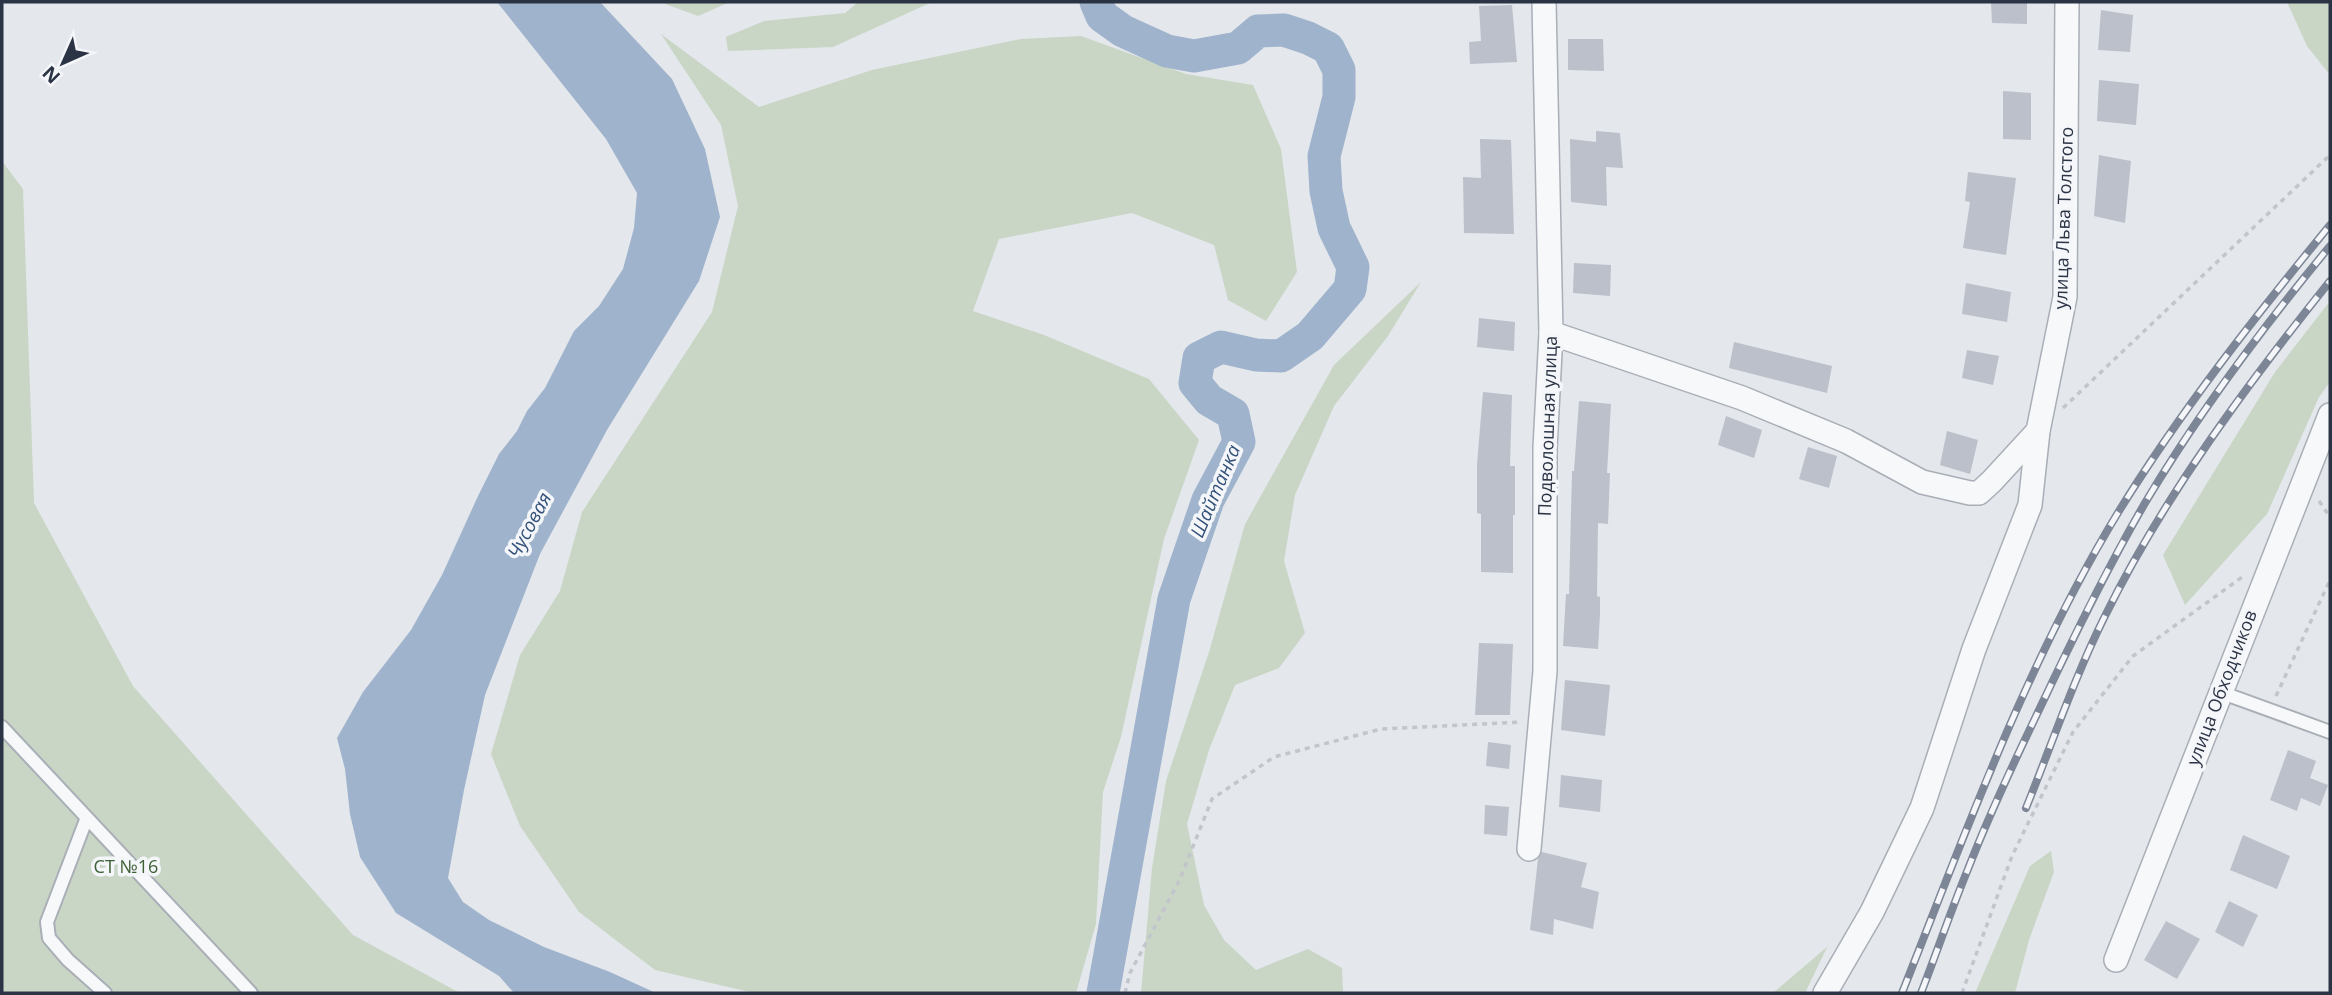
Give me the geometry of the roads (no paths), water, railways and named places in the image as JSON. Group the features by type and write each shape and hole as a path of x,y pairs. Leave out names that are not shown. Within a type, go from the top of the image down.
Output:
{"street":[{"name":"Подволошная улица","path":"1529,849 1545,671 1545,447 1551,333 1544,2"},
{"name":"улица Льва Толстого","path":"1825,993 1872,912 1922,808 1974,649 2030,505 2038,431 2065,298 2067,2"},
{"path":"1551,333 1742,398 1846,441 1922,482 1970,493 1979,493 2038,431"},
{"name":"улица Обходчиков","path":"2116,960 2329,416"}],"lane":[{"path":"2220,692 2330,732"},
{"path":"2,727 86,820 251,993"},
{"path":"86,820 47,922 49,938 68,960 105,993"}],"water":[{"name":"Чусовая","path":"497,2 600,2 672,79 705,149 720,217 699,281 607,430 540,554 485,695 448,878 463,902 489,920 544,947 656,993 514,993 499,976 396,913 360,857 337,738 363,692 411,630 442,575 499,454 545,388 574,331 599,306 623,269 634,228 637,193 606,139"}],"waterway":[{"name":"Шайтанка","path":"1096,2 1102,16 1123,31 1167,51 1194,56 1238,48 1258,31 1284,30 1328,48 1339,70 1339,97 1324,156 1326,191 1334,228 1353,267 1350,289 1310,336 1281,356 1256,355 1221,347 1199,358 1195,383 1209,400 1233,414 1239,442 1208,500 1174,599 1103,993"}],"railway":[{"path":"1902,993 2000,747 2055,627 2086,568 2143,473 2194,400 2330,225"},
{"path":"1921,993 1993,809 2064,658 2117,554 2145,503 2210,403 2256,339 2330,246"},
{"path":"2026,808 2073,687 2128,571 2180,485 2237,401 2330,281"}],"park label":[{"name":"СТ №16","path":"126,867"}]}
